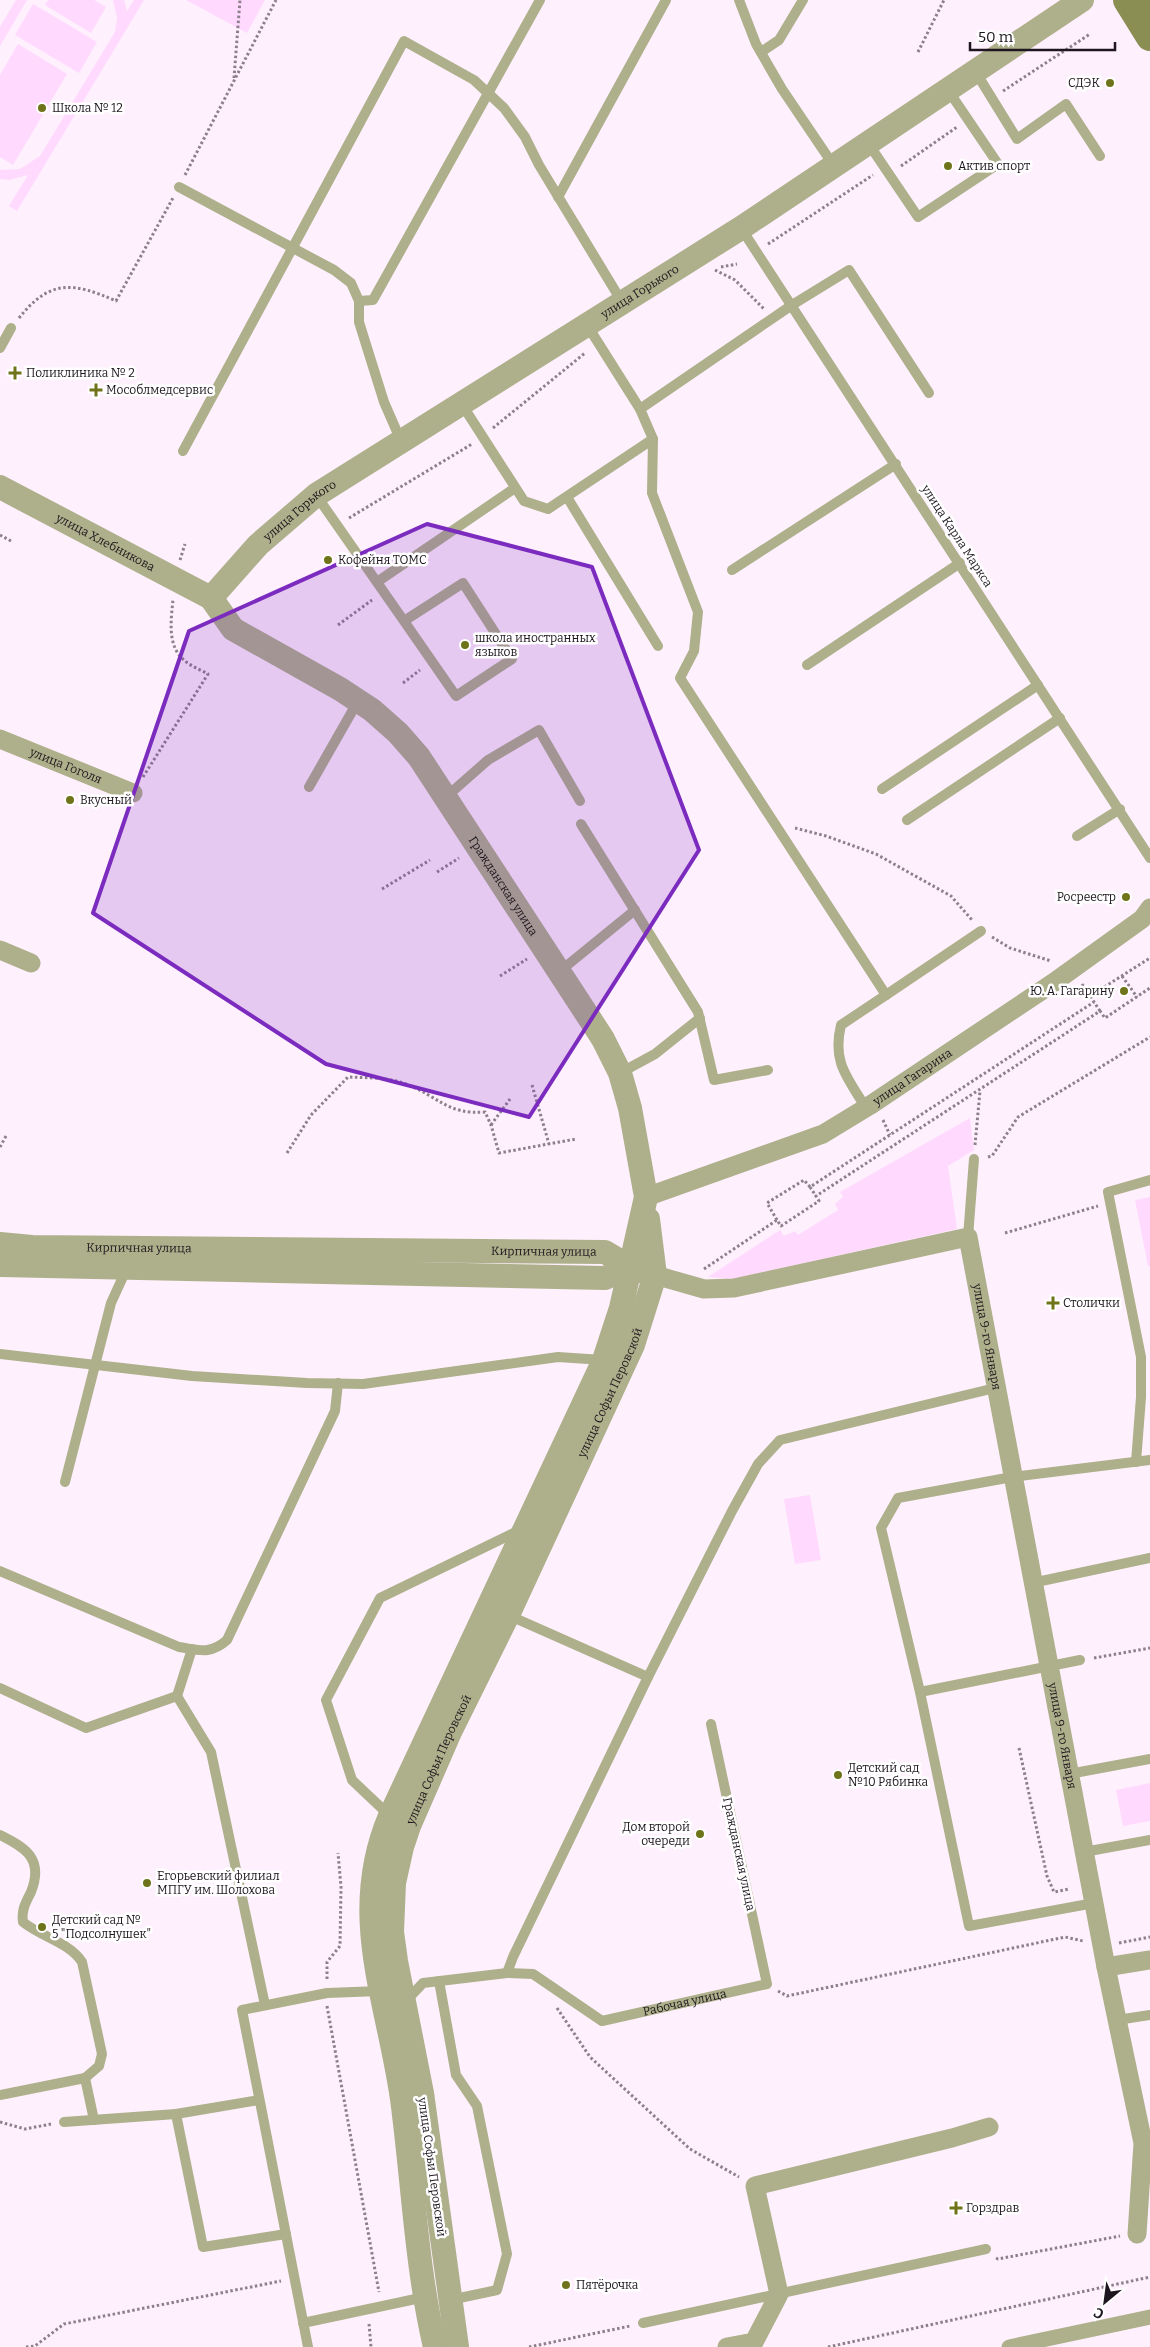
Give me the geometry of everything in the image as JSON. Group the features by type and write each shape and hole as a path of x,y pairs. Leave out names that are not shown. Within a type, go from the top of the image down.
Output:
{"main road":[{"path":"1127,0 1150,37"}],"street":[{"name":"улица Горького","path":"211,598 258,545 316,495 461,403 593,334 622,302 741,228 1082,0"},
{"name":"улица Хлебникова","path":"0,487 211,598"},
{"name":"Гражданская улица","path":"211,598 232,629 358,700 386,721 403,738 446,797 543,950 603,1039 620,1073 636,1138 646,1201 630,1267"},
{"name":"улица Гоголя","path":"0,739 133,793"},
{"name":"улица Гагарина","path":"646,1201 823,1134 866,1108 1072,969 1142,919 1150,908"},
{"path":"0,950 31,963"},
{"name":"улица Софьи Перовской","path":"436,2347 425,2297 401,2097 392,1996 394,1883 402,1847 450,1732 508,1615 633,1345 655,1275 646,1201"},
{"path":"630,1267 704,1289 734,1288 968,1237"},
{"name":"улица 9-го Января","path":"968,1237 995,1388 1106,1967 1144,2142 1136,2234"},
{"name":"Кирпичная улица","path":"0,1244 32,1247 605,1252 630,1267"},
{"name":"Кирпичная улица","path":"0,1265 605,1278 630,1267"},
{"name":"улица Софьи Перовской","path":"456,2347 422,2093 370,1929 371,1898 381,1838 390,1816 604,1360 621,1308 630,1267"},
{"path":"1106,1967 1150,1960"},
{"path":"727,2347 754,2342 779,2294 755,2186 952,2138 989,2127"},
{"path":"1009,2347 1150,2317"}],"lane":[{"path":"359,301 373,300 540,0"},
{"path":"558,197 666,0"},
{"path":"739,0 761,52 782,90 834,166"},
{"path":"761,52 779,40 803,0"},
{"path":"182,451 404,41 474,80 504,108 525,137 558,197 622,302"},
{"path":"976,71 1017,139 1066,104 1100,156"},
{"path":"868,143 918,217 998,164 948,90"},
{"path":"179,187 334,270 351,283 359,301 359,322 384,402 401,441"},
{"name":"улица Карла Маркса","path":"741,228 1120,809 1150,858"},
{"path":"640,408 792,305 849,270 929,393"},
{"path":"0,348 11,328"},
{"path":"593,334 640,408 653,439 652,493 698,612 694,651 680,678 886,995"},
{"path":"461,403 524,501 548,509 653,439"},
{"path":"732,570 896,464"},
{"path":"377,582 515,488"},
{"path":"316,495 456,696 512,659 463,583 404,621"},
{"path":"566,497 658,646"},
{"path":"807,665 960,563"},
{"path":"882,789 1038,685"},
{"path":"309,787 358,700"},
{"path":"906,820 1060,718"},
{"path":"446,797 488,760 539,730 580,801"},
{"path":"1077,836 1120,809"},
{"path":"581,824 698,1012 714,1080 768,1070"},
{"path":"559,972 635,910"},
{"path":"866,1108 838,1058 837,1042 841,1025 981,931"},
{"path":"620,1073 655,1054 700,1018"},
{"path":"968,1237 974,1159"},
{"path":"1136,1462 1142,1397 1141,1357 1108,1192 1150,1180"},
{"path":"65,1482 111,1304 127,1268"},
{"path":"0,1354 95,1363 192,1376 363,1384 558,1357 604,1360"},
{"path":"0,1571 179,1647 217,1649 227,1640 335,1411 338,1383"},
{"path":"308,2347 258,2100 242,2010 327,1992 392,1996 423,1983 507,1973 517,1948 648,1677 732,1511 758,1464 780,1440 995,1388"},
{"path":"1094,1902 970,1926 920,1692 882,1528 898,1498 1012,1477 1150,1460"},
{"path":"390,1816 352,1780 326,1700 380,1598 525,1528"},
{"path":"1032,1583 1150,1558"},
{"path":"508,1615 648,1677"},
{"path":"192,1649 177,1696 211,1752 265,2005"},
{"path":"920,1692 1080,1660"},
{"path":"0,1688 86,1728 177,1696"},
{"name":"Гражданская улица","path":"711,1724 767,1984"},
{"path":"1069,1774 1150,1759"},
{"path":"0,1835 21,1845 30,1853 35,1866 34,1883 22,1913 23,1922 32,1929 76,1952 82,1962 102,2054 99,2066 85,2078 0,2095"},
{"path":"1084,1852 1150,1840"},
{"name":"Рабочая улица","path":"507,1973 533,1974 602,2021 767,1984"},
{"path":"439,1981 456,2075 477,2106 507,2254 497,2290 450,2300"},
{"path":"1117,2020 1150,2015"},
{"path":"85,2078 94,2120"},
{"path":"64,2122 176,2114 258,2100"},
{"path":"176,2114 203,2247 286,2234"},
{"path":"643,2323 986,2249"},
{"path":"303,2323 425,2297"}],"path":[{"path":"234,82 240,0"},
{"path":"11,328 32,302 49,290 74,287 94,291 116,301 179,187 276,0"},
{"path":"918,52 944,0"},
{"path":"992,98 1090,34"},
{"path":"767,244 887,171 967,119"},
{"path":"737,264 712,269 735,280 773,318"},
{"path":"337,525 483,437 593,334"},
{"path":"0,535 11,541"},
{"path":"133,793 208,674 183,660 174,644 170,627 174,578 185,544"},
{"path":"338,625 383,592"},
{"path":"403,683 432,661"},
{"path":"774,823 826,836 876,854 951,896 981,931 1010,948 1072,969"},
{"path":"437,872 477,847"},
{"path":"382,889 430,860"},
{"path":"500,976 543,950"},
{"path":"1150,958 1090,996 1105,1018 1150,988"},
{"path":"1122,976 1137,997"},
{"path":"810,1187 1094,1002"},
{"path":"816,1196 1100,1011"},
{"path":"992,1156 1018,1117 1150,1037"},
{"path":"287,1153 311,1115 348,1077 383,1079 404,1083 459,1111 471,1113 485,1112 500,1153 576,1139"},
{"path":"532,1085 549,1144"},
{"path":"974,1159 980,1090"},
{"path":"491,1125 510,1099"},
{"path":"0,1147 6,1136"},
{"path":"804,1180 816,1196 819,1201 781,1226 767,1203 804,1180"},
{"path":"1005,1233 1110,1202"},
{"path":"703,1270 777,1220"},
{"path":"1080,1660 1150,1648"},
{"path":"1019,1748 1047,1876 1054,1892 1069,1889"},
{"path":"338,1853 341,1887 340,1946 327,1962 327,2005 381,2306 368,2326 371,2347"},
{"path":"767,1984 787,1996 1065,1937 1102,1945 1150,1937"},
{"path":"554,2004 590,2058 690,2149 755,2186"},
{"path":"0,2122 25,2129 64,2122"},
{"path":"986,2249 998,2259 1136,2234"},
{"path":"828,2347 1150,2277"},
{"path":"26,2347 35,2346 64,2324 294,2278"},
{"path":"529,2347 643,2323"}],"highlighted area":[{"path":"427,524 592,567 699,850 529,1117 326,1064 93,913 189,631"}],"shaded area":[{"path":"16,0 27,0 0,46 0,27"},
{"path":"48,0 94,0 106,7 91,33 45,5"},
{"path":"113,0 124,0 127,11 134,0 144,0 17,211 9,206 28,175 9,180 0,179 0,170 20,169 40,156 115,32 117,18"},
{"path":"186,0 265,0 247,33"},
{"path":"33,4 97,42 79,73 15,35"},
{"path":"18,44 67,74 13,165 0,157 0,75"},
{"path":"970,1118 974,1150 948,1166 957,1229 732,1279 708,1277 780,1230 784,1236 795,1231 798,1235 838,1210 835,1204 843,1197 840,1192"},
{"path":"1150,1197 1150,1266 1148,1266 1135,1200"},
{"path":"810,1495 821,1560 795,1564 784,1499"},
{"path":"1150,1783 1150,1821 1123,1826 1116,1790"}],"place":[{"name":"СДЭК","path":"1110,83"},
{"name":"Школа № 12","path":"42,108"},
{"name":"Актив спорт","path":"948,166"},
{"name":"Поликлиника № 2","path":"15,373"},
{"name":"Мособлмедсервис","path":"96,390"},
{"name":"Кофейня ТОМС","path":"328,560"},
{"name":"школа иностранных языков","path":"465,645"},
{"name":"Вкусный","path":"70,800"},
{"name":"Росреестр","path":"1126,897"},
{"name":"Ю. А. Гагарину","path":"1124,991"},
{"name":"Столички","path":"1053,1303"},
{"name":"Детский сад №10 Рябинка","path":"838,1775"},
{"name":"Дом второй очереди","path":"700,1834"},
{"name":"Егорьевский филиал МПГУ им. Шолохова","path":"147,1883"},
{"name":"Детский сад № 5 \"Подсолнушек\"","path":"42,1927"},
{"name":"Горздрав","path":"956,2208"},
{"name":"Пятёрочка","path":"566,2285"}]}
